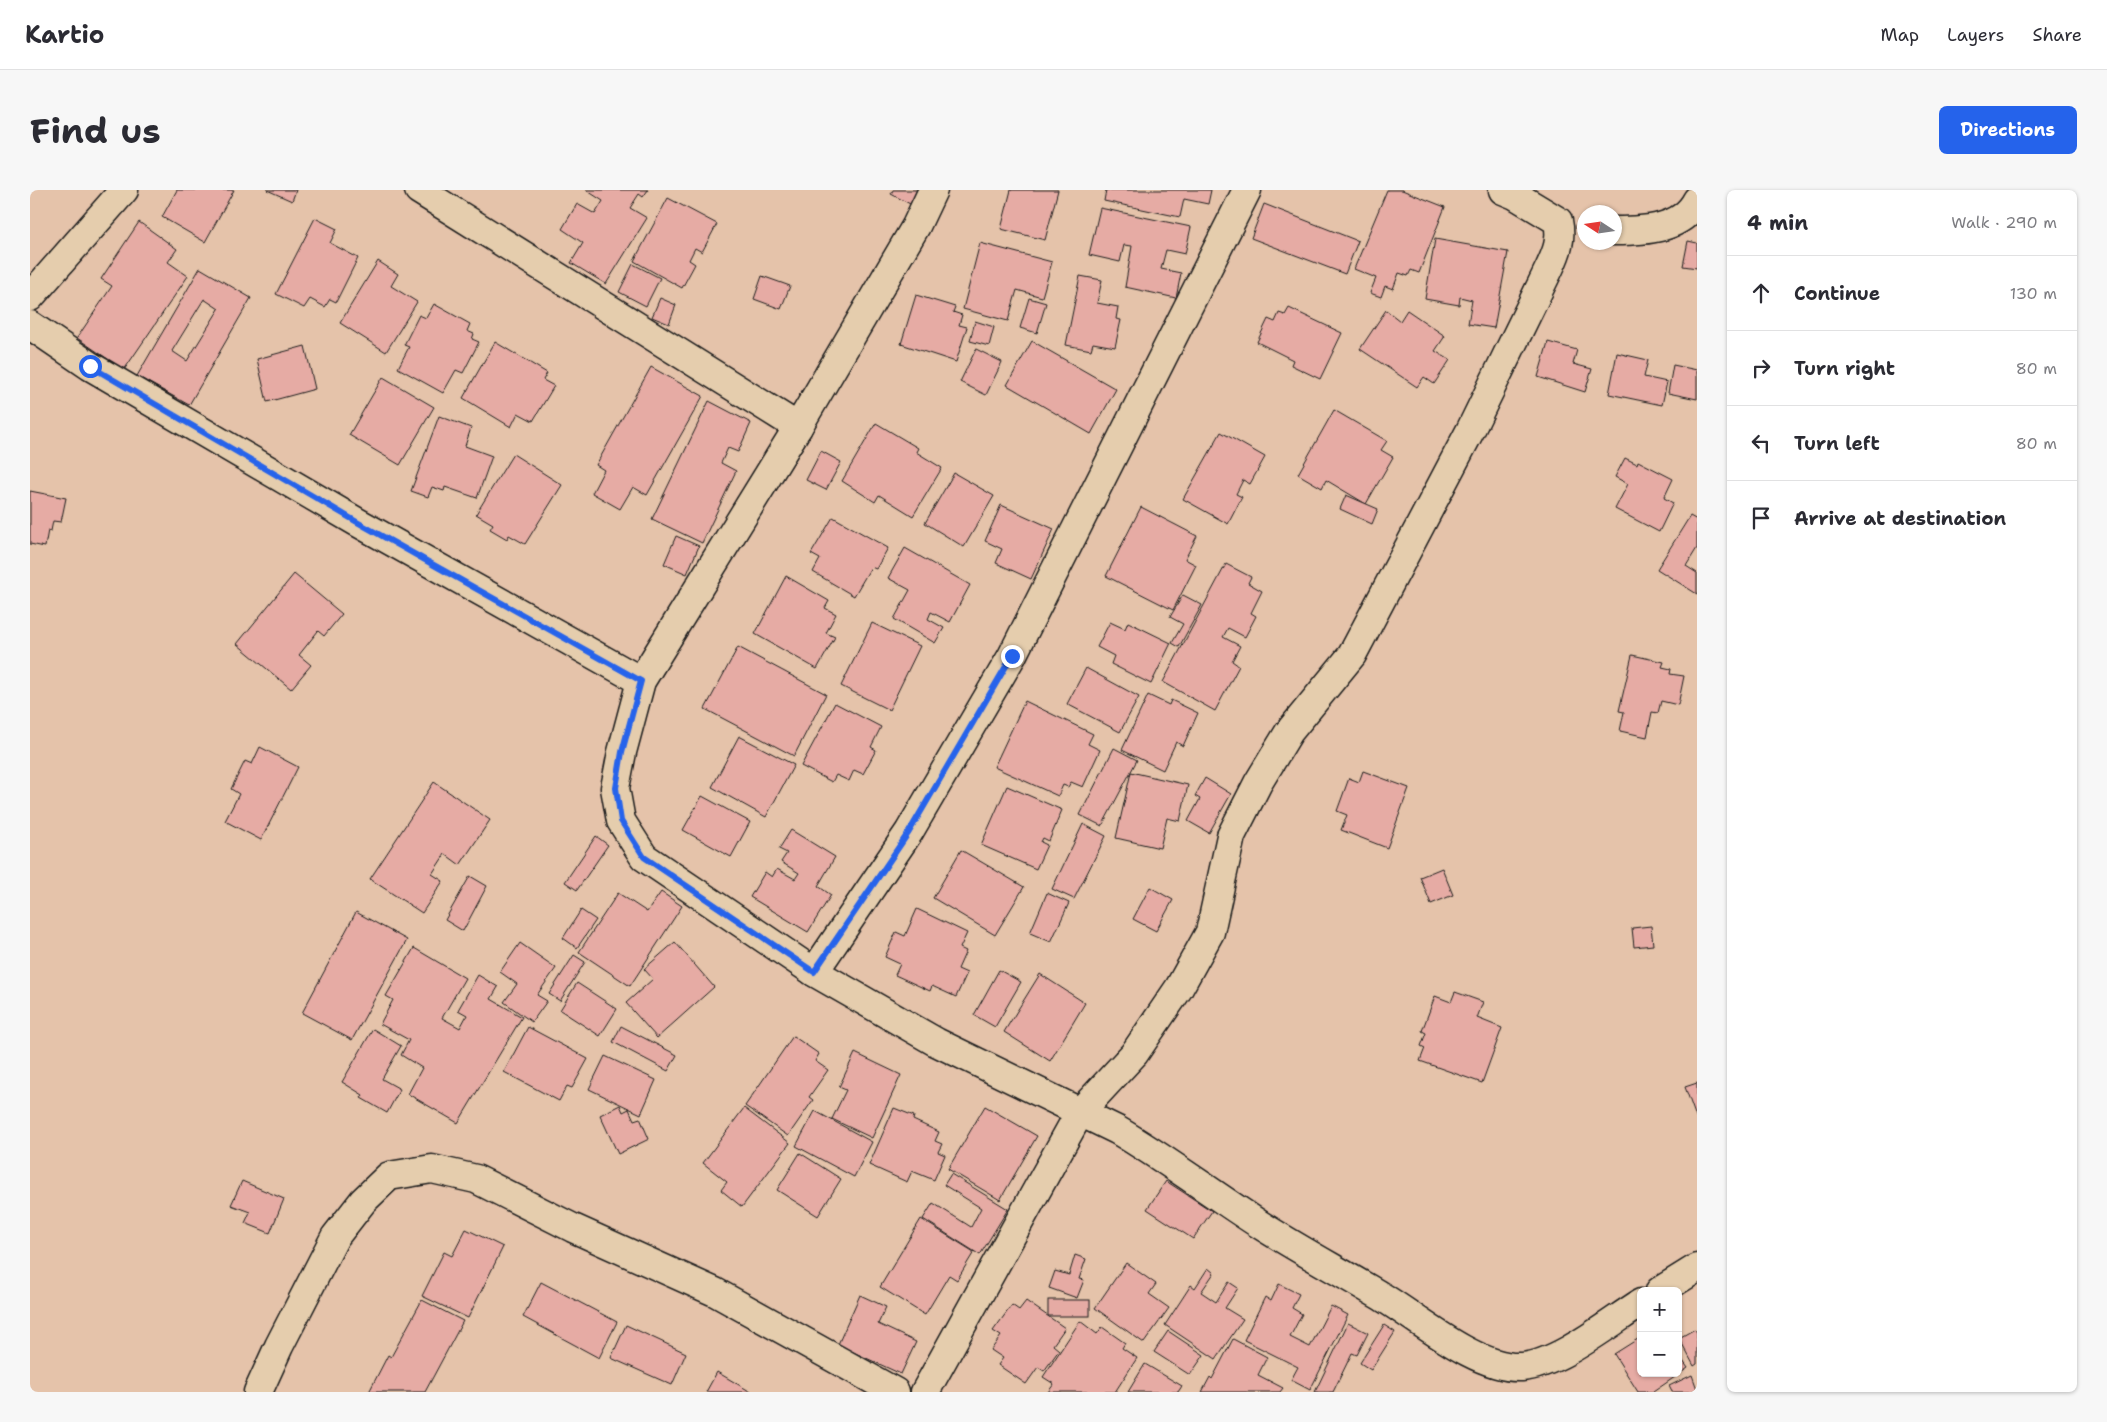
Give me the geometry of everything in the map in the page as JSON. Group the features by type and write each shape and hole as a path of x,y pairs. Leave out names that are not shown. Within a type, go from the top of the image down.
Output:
{"street":[{"path":"30,297 124,190"},
{"path":"419,190 798,427"},
{"path":"933,190 916,226 798,427 641,681 622,752 616,788 621,821 644,857 814,972 936,1042 1143,1145 1297,1248 1380,1296 1457,1346 1492,1362 1522,1367 1553,1359 1637,1306"},
{"path":"814,972 909,832 1012,656 1247,190"},
{"path":"925,1392 1080,1112 1134,1054 1179,988 1210,932 1230,836 1258,783 1289,732 1352,655 1470,431 1558,249 1573,234 1558,221 1515,195 1503,190"},
{"path":"1622,231 1650,231 1682,218 1693,208 1697,200"},
{"path":"30,325 90,366 348,517 641,681"},
{"path":"258,1392 279,1346 335,1237 363,1201 389,1176 432,1169 476,1179 573,1228 715,1292 895,1392"},
{"path":"1668,1287 1695,1273"}],"building":[{"path":"177,190 234,190 205,242 162,217"},
{"path":"267,190 296,190 292,201"},
{"path":"586,190 648,190 643,197 639,194 630,208 647,218 606,284 571,263 583,243 562,229 577,204 595,214 603,201"},
{"path":"893,190 922,190 914,206 891,194"},
{"path":"1011,190 1058,190 1045,240 1001,229"},
{"path":"1106,190 1211,190 1208,204 1184,199 1180,217 1104,201"},
{"path":"1387,190 1402,190 1445,207 1419,273 1411,270 1408,276 1399,273 1393,289 1385,286 1381,297 1370,293 1376,278 1354,269"},
{"path":"668,198 717,224 702,252 695,248 689,260 695,264 682,288 634,261"},
{"path":"1264,204 1358,241 1345,274 1251,238"},
{"path":"1100,208 1191,227 1185,254 1166,250 1161,269 1181,273 1176,298 1125,287 1132,246 1124,245 1120,262 1089,255"},
{"path":"315,218 337,229 330,243 358,258 336,302 330,299 325,307 310,299 304,308 276,294"},
{"path":"139,222 177,249 168,262 188,276 124,370 77,338 112,286 101,279"},
{"path":"1435,239 1508,252 1494,328 1468,324 1472,300 1460,297 1459,305 1425,299"},
{"path":"1688,241 1697,243 1697,268 1683,266"},
{"path":"980,243 1052,262 1042,297 1017,290 1008,321 963,309"},
{"path":"378,261 398,274 391,286 417,302 386,352 340,323"},
{"path":"633,264 660,278 646,306 619,292"},
{"path":"200,268 251,298 189,405 137,376","holes":["204,299 219,309 187,361 172,351"]},
{"path":"762,276 790,286 781,309 754,299"},
{"path":"1080,276 1102,280 1097,303 1118,307 1116,319 1121,320 1115,347 1093,343 1091,350 1066,345"},
{"path":"916,295 955,307 953,312 962,315 959,325 967,327 956,362 901,344"},
{"path":"660,298 676,305 669,324 652,317"},
{"path":"1029,298 1046,303 1037,333 1020,328"},
{"path":"434,304 470,324 467,331 474,334 472,339 479,342 463,373 456,370 443,393 398,368 409,347 404,345 419,315 426,318"},
{"path":"1289,308 1342,333 1320,379 1291,365 1293,360 1257,342 1268,319 1275,322 1279,313 1285,315"},
{"path":"1386,310 1400,321 1407,310 1445,336 1435,351 1450,360 1434,384 1424,377 1417,387 1360,349"},
{"path":"975,321 994,327 989,346 970,341"},
{"path":"1032,341 1116,389 1091,434 1007,385"},
{"path":"495,342 547,373 543,380 554,386 533,421 518,413 511,427 463,398"},
{"path":"1548,342 1577,350 1573,364 1592,369 1585,392 1538,377"},
{"path":"305,346 315,389 267,402 257,359"},
{"path":"976,349 1002,362 986,395 960,382"},
{"path":"1617,353 1648,360 1644,377 1667,382 1662,405 1609,394"},
{"path":"1673,365 1697,370 1697,399 1668,393"},
{"path":"651,367 703,396 647,495 633,487 620,509 592,493 604,470 596,465"},
{"path":"383,377 434,407 400,465 349,435"},
{"path":"709,401 751,423 738,452 728,448 721,463 736,471 702,543 652,519"},
{"path":"1334,410 1387,441 1381,450 1393,457 1366,504 1326,480 1322,488 1298,474"},
{"path":"439,416 471,428 465,446 492,456 477,498 445,487 444,491 432,487 428,497 411,491"},
{"path":"876,423 918,448 916,452 942,468 913,516 879,495 875,502 842,481"},
{"path":"1221,432 1265,457 1250,484 1243,480 1236,494 1242,497 1228,524 1183,499"},
{"path":"821,451 841,462 826,490 806,480"},
{"path":"513,454 562,485 525,544 509,535 507,539 490,529 493,524 476,514"},
{"path":"1625,458 1637,464 1638,461 1673,479 1664,498 1673,503 1659,532 1615,509 1628,484 1615,477"},
{"path":"954,473 994,496 964,547 925,523"},
{"path":"30,491 66,498 61,522 53,521 51,531 48,530 45,547 30,544"},
{"path":"1346,495 1378,509 1372,524 1340,509"},
{"path":"1001,505 1054,529 1031,579 996,563 1002,549 985,541"},
{"path":"1141,507 1197,536 1185,559 1196,565 1173,610 1106,576"},
{"path":"1690,516 1697,520 1697,548 1686,566 1697,573 1697,594 1657,569"},
{"path":"833,517 888,548 876,569 871,567 854,596 813,572 820,559 811,554"},
{"path":"676,536 699,546 687,574 664,564"},
{"path":"905,548 970,585 950,622 931,612 928,619 944,628 935,643 894,619 910,590 888,578"},
{"path":"1226,564 1251,577 1248,583 1262,591 1251,613 1256,616 1245,637 1228,628 1223,637 1240,646 1232,661 1239,666 1215,711 1163,682"},
{"path":"294,574 342,614 324,636 318,631 299,655 311,665 291,689 237,644"},
{"path":"786,576 829,601 825,608 836,614 826,633 835,637 817,669 755,634"},
{"path":"1183,595 1202,605 1179,647 1172,643 1183,624 1170,617"},
{"path":"1110,622 1125,629 1128,622 1171,643 1151,684 1111,664 1114,656 1097,647"},
{"path":"872,623 920,646 889,710 841,686"},
{"path":"738,647 826,694 794,756 705,709"},
{"path":"1632,655 1664,662 1662,667 1671,669 1670,674 1684,676 1678,705 1661,701 1658,713 1652,712 1647,737 1620,731 1624,712 1619,711"},
{"path":"1086,668 1139,697 1120,732 1067,704"},
{"path":"1148,695 1169,705 1171,700 1198,713 1183,746 1176,742 1163,770 1122,750"},
{"path":"1025,701 1093,734 1088,744 1100,750 1083,787 1071,782 1068,787 1063,785 1058,796 994,767"},
{"path":"835,703 881,727 871,747 876,750 863,774 854,770 849,781 836,775 832,782 801,766"},
{"path":"739,736 794,765 766,817 712,787"},
{"path":"260,747 298,767 261,840 225,821 239,794 231,789 245,761 252,764"},
{"path":"1114,748 1137,760 1102,826 1080,815"},
{"path":"1363,771 1409,788 1387,848 1341,830 1347,815 1337,811 1349,778 1359,782"},
{"path":"1131,772 1188,785 1180,821 1167,818 1160,848 1116,838"},
{"path":"1205,778 1231,794 1209,833 1188,821 1200,799 1195,796"},
{"path":"434,782 490,820 460,865 445,854 432,874 443,881 422,913 370,879"},
{"path":"1007,786 1062,810 1049,841 1043,838 1041,842 1047,845 1036,869 981,845"},
{"path":"702,796 750,822 731,857 683,830"},
{"path":"1083,824 1106,836 1074,899 1052,889"},
{"path":"791,830 835,857 818,886 831,895 808,932 750,897 765,872 772,877 777,869 795,879 799,873 781,862 787,853 779,849"},
{"path":"596,836 608,845 577,890 565,882"},
{"path":"961,850 1024,887 995,935 933,898"},
{"path":"1442,868 1453,895 1431,904 1420,877"},
{"path":"470,876 487,886 463,931 445,920"},
{"path":"1150,887 1173,900 1156,931 1133,919"},
{"path":"661,892 682,906 630,986 579,952 618,893 647,912"},
{"path":"1047,893 1069,903 1051,942 1030,933"},
{"path":"917,909 967,933 960,948 966,951 958,969 967,973 956,997 932,986 930,991 895,975 900,964 885,957 896,932 905,936"},
{"path":"581,910 596,920 577,948 563,938"},
{"path":"356,912 407,940 352,1040 302,1013"},
{"path":"1651,926 1653,945 1634,947 1632,928"},
{"path":"675,942 714,987 657,1038 626,1003 653,979 644,969"},
{"path":"520,943 556,968 537,995 547,1001 532,1022 504,1002 517,984 500,972"},
{"path":"414,948 465,978 442,1018 460,1028 467,1015 458,1010 478,975 498,987 491,999 522,1017 458,1123 408,1094 422,1068 401,1055 409,1040 380,1024 393,1000 386,996"},
{"path":"574,955 585,962 560,1001 549,994"},
{"path":"999,970 1021,982 995,1027 974,1015"},
{"path":"1040,974 1085,1003 1050,1061 1004,1032"},
{"path":"577,983 617,1009 600,1036 560,1010"},
{"path":"1455,992 1483,1002 1477,1018 1502,1028 1482,1083 1420,1061 1425,1048 1421,1046 1426,1033 1422,1031 1435,996 1451,1002"},
{"path":"621,1026 677,1055 668,1071 613,1042"},
{"path":"528,1027 588,1059 572,1088 567,1086 559,1101 504,1072"},
{"path":"373,1029 401,1046 382,1079 400,1089 387,1113 361,1098 363,1095 342,1082"},
{"path":"793,1036 819,1054 815,1061 828,1070 809,1097 813,1100 788,1136 745,1106"},
{"path":"855,1053 901,1075 872,1138 832,1119 846,1090 839,1087"},
{"path":"605,1056 656,1080 641,1114 589,1089"},
{"path":"1697,1083 1697,1120 1685,1087"},
{"path":"620,1105 623,1112 629,1109 634,1120 640,1118 649,1139 618,1154 600,1115"},
{"path":"985,1106 1037,1136 1000,1200 948,1169"},
{"path":"744,1108 790,1143 742,1207 721,1190 727,1182 703,1163"},
{"path":"894,1108 914,1116 913,1120 939,1132 935,1141 942,1144 938,1152 945,1155 934,1180 912,1171 907,1182 869,1165"},
{"path":"815,1111 872,1142 854,1177 796,1146"},
{"path":"800,1153 841,1179 818,1216 777,1190"},
{"path":"951,1174 1008,1209 980,1255 923,1219 933,1203 971,1227 981,1208 944,1185"},
{"path":"242,1181 284,1199 270,1233 245,1223 250,1212 231,1205"},
{"path":"1166,1181 1212,1211 1193,1239 1147,1209"},
{"path":"921,1219 974,1252 957,1280 949,1275 925,1315 880,1287"},
{"path":"466,1229 503,1247 468,1318 422,1296 444,1252 452,1256"},
{"path":"1075,1255 1086,1259 1079,1279 1084,1280 1077,1298 1049,1288 1055,1271 1069,1275"},
{"path":"1126,1263 1156,1284 1149,1294 1169,1308 1144,1343 1095,1308"},
{"path":"1208,1268 1214,1273 1201,1292 1216,1302 1229,1282 1238,1288 1225,1308 1243,1319 1216,1359 1165,1325 1191,1285 1195,1288"},
{"path":"541,1282 617,1322 599,1358 523,1317"},
{"path":"1279,1284 1299,1294 1292,1308 1302,1314 1290,1337 1310,1347 1331,1306 1348,1315 1310,1390 1291,1380 1298,1367 1244,1340 1265,1297 1271,1301"},
{"path":"860,1295 886,1307 878,1324 916,1342 901,1374 853,1352 850,1359 835,1351"},
{"path":"422,1300 463,1321 425,1392 369,1392 388,1355 391,1357"},
{"path":"1048,1300 1090,1300 1090,1316 1048,1316"},
{"path":"1026,1301 1065,1328 1053,1345 1059,1350 1044,1371 1038,1367 1026,1384 998,1365 1003,1358 991,1350 1001,1336 993,1331 1012,1305 1019,1310"},
{"path":"1080,1321 1097,1334 1102,1327 1125,1343 1122,1348 1137,1358 1115,1392 1048,1392 1054,1384 1043,1377"},
{"path":"1348,1323 1368,1333 1357,1355 1352,1353 1333,1392 1315,1392"},
{"path":"626,1325 686,1353 672,1385 611,1358"},
{"path":"1384,1325 1395,1332 1371,1370 1360,1363"},
{"path":"1695,1329 1697,1333 1697,1364 1694,1366 1682,1344 1682,1336"},
{"path":"1168,1331 1204,1355 1190,1375 1154,1352"},
{"path":"1233,1339 1267,1357 1258,1375 1283,1388 1280,1392 1202,1392 1210,1377 1212,1379"},
{"path":"1637,1340 1637,1377 1675,1377 1653,1392 1638,1392 1614,1354"},
{"path":"1682,1360 1688,1368 1682,1372"},
{"path":"1145,1364 1182,1386 1178,1392 1128,1392"},
{"path":"717,1372 751,1392 706,1392"},
{"path":"1692,1375 1697,1389 1690,1392 1672,1392 1669,1386"}],"route":[{"path":"90,366 357,522 641,681 622,752 616,788 621,821 644,857 814,972 909,832 1012,656"}]}
